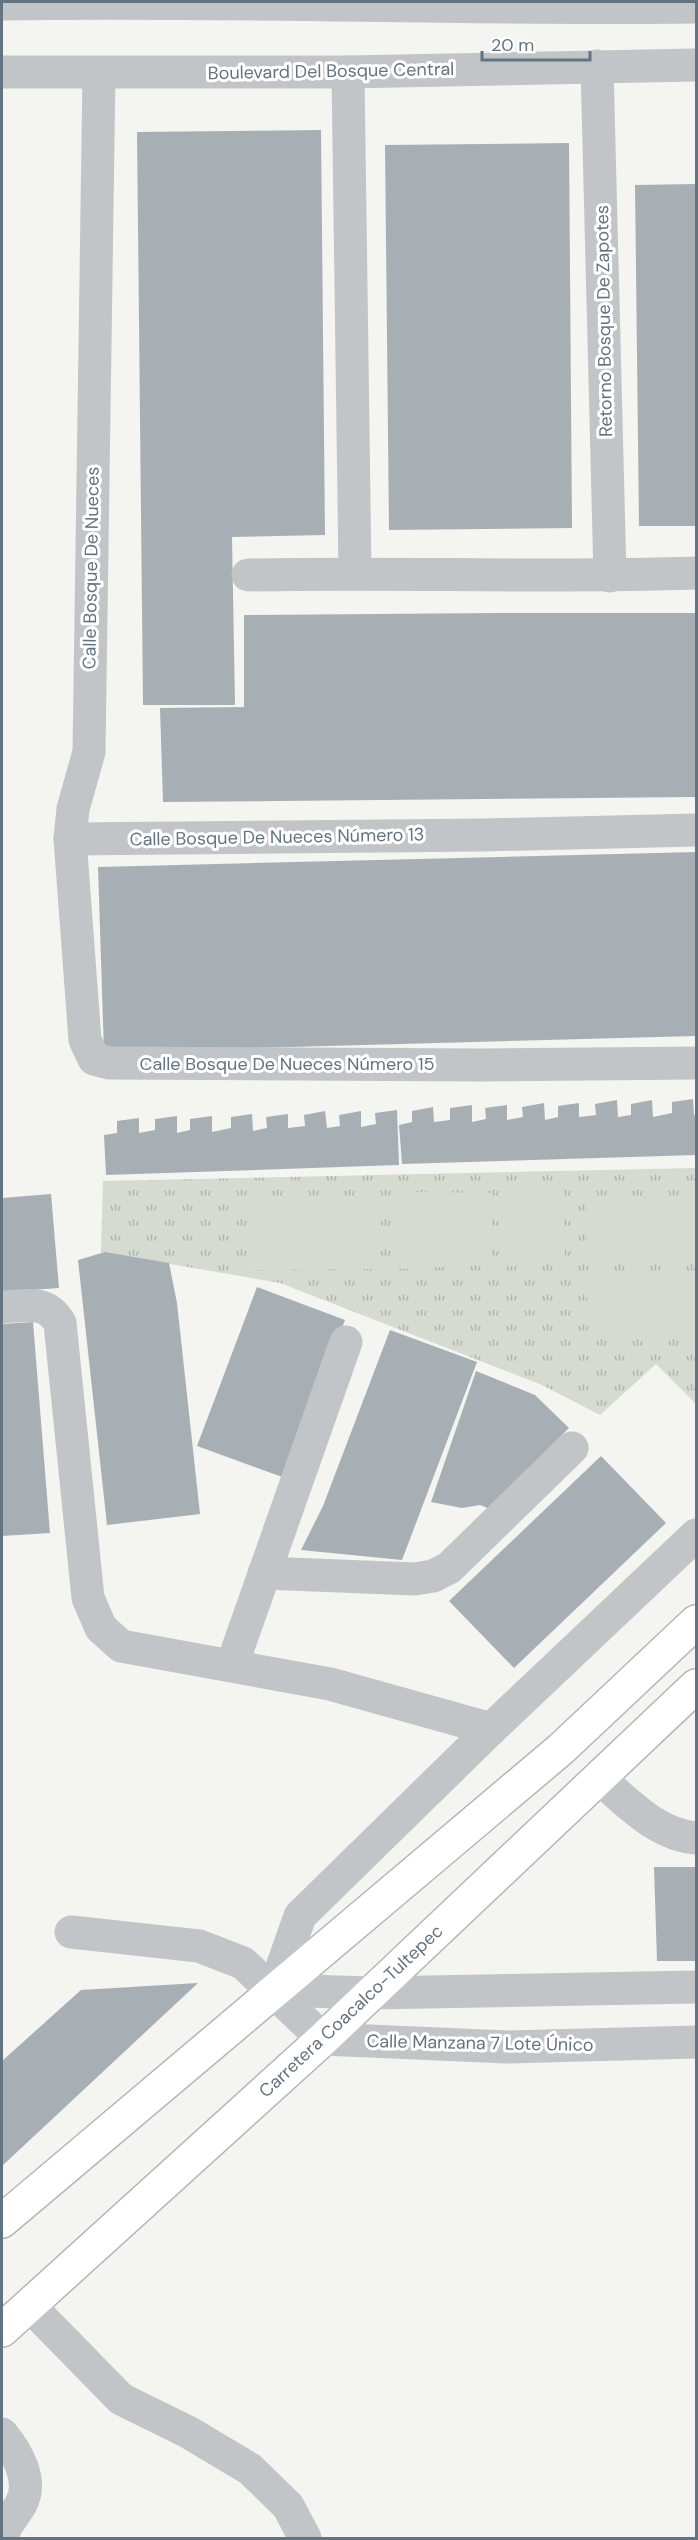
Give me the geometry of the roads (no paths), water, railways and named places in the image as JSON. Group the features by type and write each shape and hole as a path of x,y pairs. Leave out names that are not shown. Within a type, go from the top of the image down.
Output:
{"main road":[{"path":"2,2221 561,1749 696,1622"},
{"name":"Carretera Coacalco-Tultepec","path":"2,2330 323,2039 696,1686"}],"street":[{"path":"2,4 345,3 696,7"},
{"path":"2,62 2,72"},
{"name":"Boulevard Del Bosque Central","path":"2,72 348,72 696,65"},
{"name":"Retorno Bosque De Zapotes","path":"597,66 610,576"},
{"path":"348,72 355,573"},
{"name":"Calle Bosque De Nueces","path":"94,1059 85,1040 70,839 74,809 89,752 99,73"},
{"path":"248,575 355,573 610,576 696,573"},
{"name":"Calle Bosque De Nueces Número 13","path":"70,839 483,835 696,830"},
{"name":"Calle Bosque De Nueces Número 15","path":"94,1059 109,1063 480,1065 696,1063"},
{"path":"2,1307 40,1305 53,1311 60,1323 88,1598 100,1628 121,1646 330,1684 491,1729"},
{"path":"232,1665 346,1342"},
{"path":"264,1573 415,1580 433,1576 449,1568 572,1448"},
{"path":"274,1990 300,1916 491,1729 696,1535"},
{"path":"599,1778 657,1826 675,1835 696,1838"},
{"path":"71,1932 199,1946 243,1963 323,2039"},
{"path":"274,1990 371,1993 696,1987"},
{"name":"Calle Manzana 7 Lote Único","path":"323,2039 507,2047 696,2042"},
{"path":"29,2305 121,2399 188,2432 250,2469 288,2506 305,2538"},
{"path":"2,2434 15,2451 25,2475 22,2501 5,2526 2,2536"}]}
